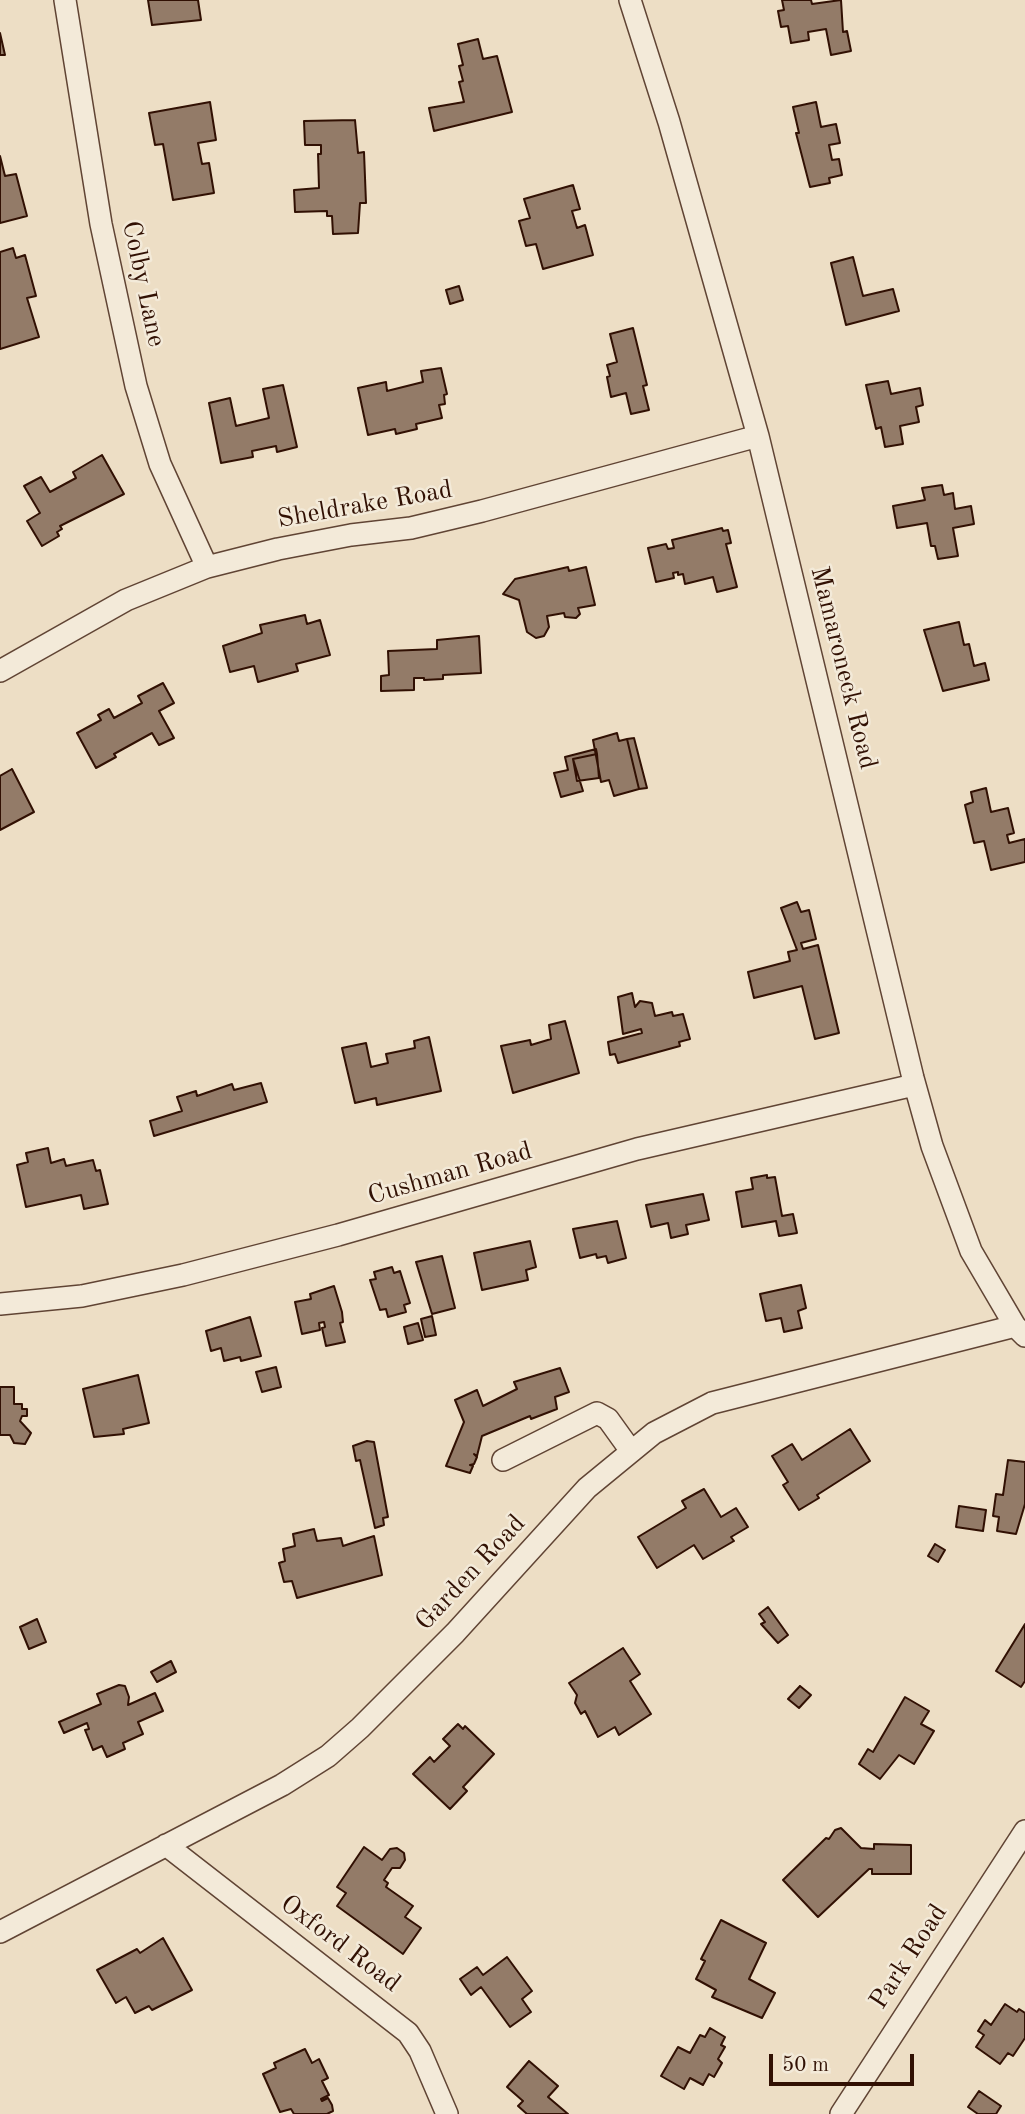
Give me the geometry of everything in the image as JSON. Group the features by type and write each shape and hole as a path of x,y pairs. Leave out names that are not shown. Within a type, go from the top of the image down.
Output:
{"street":[{"name":"Colby Lane","path":"65,0 101,224 136,386 160,464 207,567"},
{"name":"Mamaroneck Road","path":"630,0 669,122 758,436 915,1085 957,1222 971,1251 1020,1331"},
{"name":"Sheldrake Road","path":"0,671 126,600 207,567 278,549 351,535 411,528 758,436"},
{"name":"Cushman Road","path":"0,1304 82,1296 190,1273 338,1235 637,1149 915,1085"},
{"name":"Garden Road","path":"0,1932 282,1785 328,1756 455,1633 587,1488 654,1433 712,1404 1020,1331"},
{"path":"503,1460 597,1413 608,1419 631,1451"},
{"name":"Park Road","path":"841,2114 1025,1831"},
{"name":"Oxford Road","path":"166,1845 408,2033 421,2051 447,2114"}],"building":[{"path":"148,0 198,0 201,20 152,25"},
{"path":"782,0 811,0 812,4 841,0 843,32 847,31 851,51 831,55 826,29 808,32 809,40 791,43 788,26 781,27 778,11 784,10"},
{"path":"0,33 5,55 0,55"},
{"path":"478,39 483,59 497,56 512,112 434,131 429,108 464,102 459,82 463,81 459,66 463,65 458,44"},
{"path":"210,102 216,140 198,143 202,164 209,163 214,193 173,200 163,144 155,145 149,113"},
{"path":"816,102 821,127 836,124 840,143 829,145 832,160 839,159 842,175 829,178 830,183 810,187 796,133 799,133 793,107"},
{"path":"355,120 358,153 364,152 366,203 360,203 358,233 333,234 332,216 327,216 327,211 295,212 294,190 319,188 318,154 321,154 321,145 305,145 304,121"},
{"path":"0,156 5,176 16,174 27,216 0,223"},
{"path":"573,185 580,209 572,211 577,228 585,225 593,255 543,269 536,244 526,246 519,221 530,218 524,199"},
{"path":"13,248 16,258 25,255 36,296 27,298 39,337 0,349 0,252"},
{"path":"853,257 863,296 893,289 899,311 846,325 831,263"},
{"path":"459,286 463,300 450,304 446,290"},
{"path":"633,328 647,385 643,386 649,410 631,414 626,393 611,397 607,365 617,362 610,334"},
{"path":"441,368 447,394 444,395 445,404 439,405 442,418 416,424 417,429 396,434 395,429 368,435 358,388 386,382 387,391 423,382 421,371"},
{"path":"888,381 891,394 920,388 923,405 916,407 919,422 900,426 903,444 885,447 881,427 876,429 866,385"},
{"path":"283,385 297,447 277,452 276,446 252,451 253,457 221,463 209,403 230,398 236,426 269,418 263,389"},
{"path":"102,455 124,494 60,526 62,529 57,532 59,536 42,546 27,521 40,513 24,486 41,477 50,492 76,478 73,472"},
{"path":"942,485 944,495 953,493 955,509 971,506 974,524 953,528 958,556 938,559 935,546 931,546 927,523 897,528 893,506 925,500 922,488"},
{"path":"722,528 723,531 728,530 731,543 726,544 737,587 717,592 713,577 685,584 683,574 678,575 678,572 673,573 674,578 656,582 648,548 666,544 668,549 674,548 672,540"},
{"path":"568,567 569,571 586,567 595,605 578,608 580,614 576,618 565,617 564,613 547,616 549,627 544,636 536,638 527,632 519,600 503,594 515,579"},
{"path":"305,615 307,624 320,620 330,655 296,664 298,671 258,682 254,666 230,672 223,646 262,633 260,625"},
{"path":"959,622 964,645 969,644 974,666 985,663 989,680 943,691 924,630"},
{"path":"479,636 481,673 443,675 443,679 414,678 414,690 381,691 381,676 389,675 388,651 437,649 437,640"},
{"path":"163,683 174,703 159,711 174,738 159,745 152,733 114,754 116,757 96,768 77,733 101,720 98,715 109,709 114,718 142,703 138,696"},
{"path":"617,733 619,741 627,739 639,789 614,796 609,780 601,782 593,740"},
{"path":"634,738 647,788 639,789 627,739"},
{"path":"596,749 597,754 573,759 583,791 561,797 554,773 568,770 565,757"},
{"path":"597,754 599,778 577,781 573,759"},
{"path":"12,769 34,812 0,830 0,776"},
{"path":"986,788 991,812 1008,808 1014,833 1007,835 1009,843 1025,839 1025,862 991,870 984,841 974,843 965,805 973,802 971,792"},
{"path":"797,902 801,912 809,910 816,939 801,943 803,949 818,945 839,1033 815,1039 802,986 754,998 748,972 790,961 788,952 797,950 781,908"},
{"path":"632,993 635,1007 640,1001 652,1003 655,1016 672,1012 673,1016 683,1014 690,1039 679,1042 680,1046 618,1063 615,1054 610,1055 608,1042 642,1033 641,1029 623,1034 618,997"},
{"path":"565,1021 579,1073 513,1093 501,1046 530,1040 531,1045 551,1039 549,1025"},
{"path":"429,1037 441,1091 377,1105 376,1098 355,1103 342,1048 366,1043 371,1067 388,1063 386,1054 415,1048 414,1041"},
{"path":"261,1083 267,1102 154,1136 150,1121 182,1111 177,1097 196,1091 197,1096 232,1084 234,1090"},
{"path":"48,1148 51,1163 64,1159 66,1166 93,1160 96,1171 100,1170 108,1204 84,1209 81,1195 26,1207 17,1165 28,1162 26,1153"},
{"path":"767,1175 767,1178 775,1177 782,1216 793,1214 797,1233 779,1236 776,1221 742,1227 736,1192 753,1189 751,1178"},
{"path":"703,1194 709,1220 686,1225 688,1234 671,1238 668,1223 651,1227 646,1205"},
{"path":"617,1221 626,1258 608,1263 606,1256 597,1258 596,1254 580,1258 573,1229"},
{"path":"530,1241 536,1267 526,1270 528,1280 482,1290 474,1253"},
{"path":"442,1256 455,1308 432,1314 416,1262"},
{"path":"392,1267 394,1273 400,1271 410,1303 404,1305 406,1312 388,1317 386,1309 380,1310 370,1280 376,1279 374,1272"},
{"path":"801,1285 806,1308 798,1311 802,1328 784,1332 781,1318 766,1321 760,1294"},
{"path":"334,1286 342,1312 343,1322 340,1323 345,1342 326,1346 322,1328 325,1327 324,1322 319,1323 320,1330 302,1334 295,1302 311,1299 310,1294"},
{"path":"432,1316 436,1335 425,1337 421,1319"},
{"path":"250,1317 261,1356 241,1361 240,1357 224,1361 221,1348 211,1351 206,1331"},
{"path":"418,1323 423,1340 408,1344 404,1327"},
{"path":"276,1367 281,1387 262,1392 256,1372"},
{"path":"560,1368 569,1392 555,1397 557,1409 531,1419 530,1416 482,1436 477,1456 474,1454 477,1457 474,1464 470,1465 473,1466 470,1473 446,1466 464,1422 455,1400 477,1390 483,1406 517,1389 514,1382"},
{"path":"138,1375 149,1423 123,1429 124,1434 94,1437 83,1389"},
{"path":"0,1387 14,1387 14,1404 22,1404 22,1409 27,1409 27,1416 22,1416 20,1421 31,1433 25,1444 14,1443 10,1435 0,1435"},
{"path":"850,1429 870,1461 817,1495 819,1498 799,1510 783,1485 788,1482 772,1456 792,1444 802,1460"},
{"path":"367,1441 374,1442 388,1517 383,1518 384,1525 375,1528 360,1460 356,1461 353,1446"},
{"path":"1008,1460 1025,1462 1025,1504 1016,1534 997,1531 999,1517 993,1516 996,1494 1003,1495"},
{"path":"704,1489 721,1517 736,1508 748,1527 731,1537 734,1541 703,1559 694,1545 657,1568 638,1537 686,1508 682,1501"},
{"path":"959,1506 986,1510 983,1531 956,1527"},
{"path":"314,1529 317,1541 341,1538 343,1546 374,1536 382,1575 297,1598 292,1581 284,1582 279,1563 285,1561 283,1549 295,1546 293,1534"},
{"path":"935,1544 945,1550 938,1562 928,1556"},
{"path":"768,1607 788,1635 778,1643 761,1624 765,1622 759,1614"},
{"path":"37,1619 46,1642 29,1649 20,1627"},
{"path":"1025,1624 1025,1681 1021,1687 996,1671"},
{"path":"623,1648 640,1674 630,1681 651,1714 619,1735 615,1727 598,1737 585,1711 581,1714 575,1703 577,1695 569,1683"},
{"path":"171,1661 176,1672 157,1682 151,1672"},
{"path":"119,1685 125,1686 129,1697 128,1705 155,1693 163,1711 138,1722 143,1734 123,1743 125,1749 107,1757 102,1746 93,1750 85,1730 89,1729 87,1723 64,1733 59,1722 101,1704 97,1694"},
{"path":"800,1686 811,1695 799,1708 788,1699"},
{"path":"905,1697 929,1711 921,1724 934,1731 914,1764 899,1755 880,1779 859,1764 868,1749 873,1752"},
{"path":"458,1724 463,1729 465,1726 494,1754 463,1787 467,1791 450,1809 413,1774 430,1757 434,1762 450,1746 443,1739"},
{"path":"841,1828 861,1848 874,1849 874,1844 911,1845 911,1874 872,1874 872,1869 869,1869 818,1917 783,1880 826,1838 829,1839 835,1830"},
{"path":"364,1847 382,1860 390,1849 397,1848 404,1853 405,1860 400,1868 392,1868 384,1880 388,1883 386,1887 413,1906 405,1917 421,1928 403,1954 337,1906 346,1893 337,1887"},
{"path":"721,1920 766,1943 749,1979 775,1993 762,2018 712,1997 716,1990 696,1979 705,1961 701,1959"},
{"path":"163,1938 192,1990 152,2010 149,2006 135,2013 126,1997 116,2003 97,1970 137,1949 140,1953"},
{"path":"507,1957 532,1991 522,1999 531,2012 510,2027 481,1987 471,1995 460,1979 477,1967 483,1975"},
{"path":"1005,2004 1017,2012 1019,2009 1025,2013 1025,2038 1013,2056 1008,2053 1000,2064 976,2047 984,2035 978,2031 985,2020 991,2025"},
{"path":"710,2028 725,2037 721,2045 725,2047 718,2059 722,2063 714,2077 709,2074 703,2085 690,2078 684,2089 661,2076 678,2047 690,2053 700,2035 705,2037"},
{"path":"305,2049 312,2063 319,2059 328,2078 322,2081 329,2095 321,2099 322,2101 328,2098 332,2105 333,2111 327,2114 294,2114 291,2109 280,2112 263,2074 276,2068 274,2063"},
{"path":"529,2061 558,2086 548,2097 568,2114 527,2114 518,2106 523,2101 507,2087"},
{"path":"979,2091 1001,2106 996,2114 978,2114 968,2107"}]}
